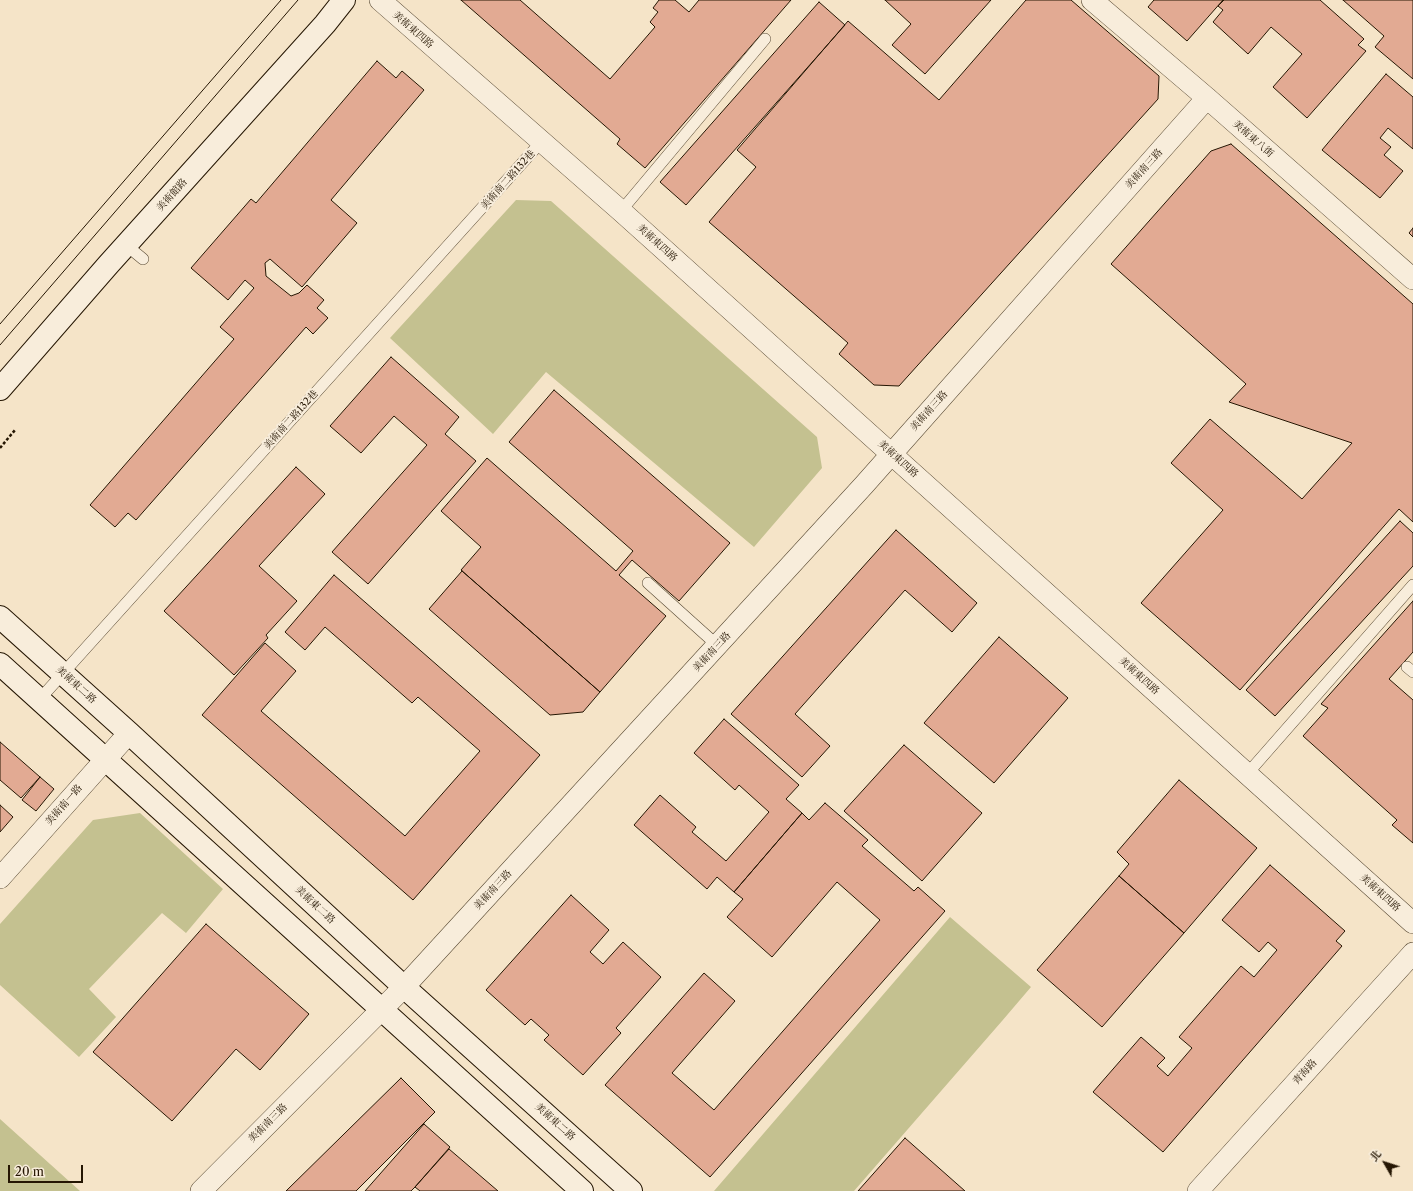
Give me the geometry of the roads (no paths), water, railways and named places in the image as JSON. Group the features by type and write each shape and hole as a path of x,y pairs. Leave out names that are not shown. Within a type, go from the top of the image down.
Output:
{"street":[{"name":"美術館路","path":"0,390 135,252 344,0"},
{"name":"美術東四路","path":"380,0 542,141 1248,773 1413,923"},
{"name":"美術東八街","path":"1092,0 1207,98 1413,279"},
{"name":"美術南三路","path":"201,1191 404,987 718,646 892,454 1207,98"},
{"name":"美術東二路","path":"0,617 129,733 404,987 631,1191"},
{"path":"0,664 381,1011 582,1191"},
{"name":"美術南一路","path":"0,878 129,733"},
{"name":"青海路","path":"1198,1191 1413,953"}],"lane":[{"path":"621,212 765,39"},
{"name":"美術南二路132巷","path":"40,700 542,141"},
{"path":"648,583 718,646"},
{"path":"1248,773 1413,585"}],"tram line":[{"path":"0,324 281,0"},
{"path":"0,345 298,0"}]}
